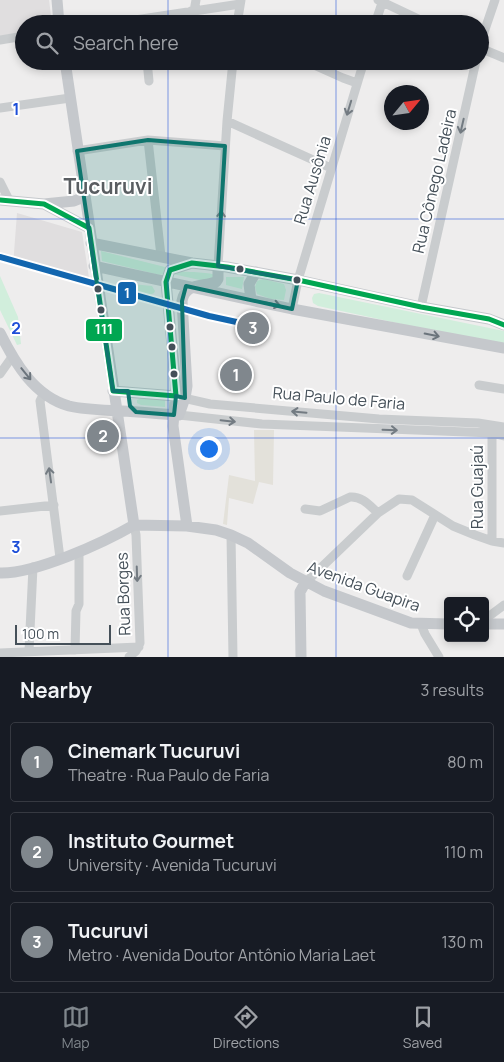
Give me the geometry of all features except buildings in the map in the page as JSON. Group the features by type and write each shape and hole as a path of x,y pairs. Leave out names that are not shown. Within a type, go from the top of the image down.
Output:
{"main road":[{"path":"58,0 59,15"},
{"path":"0,573 33,567 78,552 134,525 66,70"},
{"path":"5,200 44,204 74,201 84,194"},
{"path":"44,204 89,228"},
{"path":"91,243 192,263 298,280 421,307 489,319 504,325"},
{"path":"187,526 173,426 180,397 166,282 170,270 192,263"},
{"path":"94,266 292,309 504,348"},
{"path":"180,397 187,386 182,301 185,291 191,287 216,282 218,279 218,266"},
{"path":"251,300 249,284 256,272"},
{"name":"Rua Paulo de Faria","path":"0,333 12,357 28,378 46,394 71,406 93,410 177,415"},
{"name":"Rua Paulo de Faria","path":"113,391 180,397"},
{"path":"134,392 129,396 129,401 136,412"},
{"name":"Avenida Guapira","path":"134,525 187,526 216,530 248,544 305,583 324,591 372,607 398,619 421,624 444,624"},
{"path":"301,657 305,583"},
{"path":"489,624 504,624"}],"street":[{"path":"192,15 196,0"},
{"path":"489,18 495,0"},
{"path":"377,15 381,1 410,15"},
{"path":"172,15 241,2 239,15"},
{"path":"0,40 15,38"},
{"path":"489,50 504,58"},
{"path":"148,70 149,80"},
{"path":"218,266 226,121 232,70"},
{"path":"325,70 357,82"},
{"name":"Rua Ausônia","path":"292,309 298,280 361,70"},
{"name":"Rua Cônego Ladeira","path":"421,307 474,70"},
{"path":"0,108 70,98"},
{"path":"226,121 331,168"},
{"path":"78,151 148,140 225,146"},
{"path":"148,140 161,256"},
{"path":"0,182 5,200"},
{"path":"489,319 504,321"},
{"path":"0,374 12,357"},
{"path":"479,385 504,389"},
{"path":"46,394 40,401 60,558"},
{"name":"Rua Paulo de Faria","path":"180,397 210,404 416,421 478,423 504,427"},
{"path":"322,426 320,418 323,413"},
{"name":"Rua Paulo de Faria","path":"177,415 262,424 492,433 504,436"},
{"name":"Rua Guajaú","path":"492,433 492,542"},
{"path":"305,509 320,511 355,496 378,513"},
{"path":"305,583 378,513 399,499 412,500 453,526 492,542 504,543"},
{"path":"0,512 54,506"},
{"path":"406,576 435,515"},
{"name":"Rua Borges","path":"129,657 139,647 136,536 134,525"},
{"path":"231,535 233,657"},
{"path":"75,650 76,611 79,604 78,552"},
{"path":"29,651 33,567"},
{"path":"489,616 504,605"},
{"path":"421,624 439,657"},
{"path":"0,653 29,651 48,654 75,650 139,647"}],"highlighted area":[{"path":"148,140 225,146 218,266 298,280 292,309 186,286 182,301 185,398 176,396 174,415 136,412 130,406 128,391 113,391 77,151"}],"shaded area":[{"path":"0,0 49,0 51,15 15,15 15,34 0,36"},
{"path":"17,213 82,232 89,278 29,265 13,266"},
{"path":"254,430 274,430 273,485 259,482 253,504 229,498 227,525 223,524 229,475 255,481"}],"green space":[{"path":"101,251 165,267 164,274 160,275 102,261"},
{"path":"177,271 215,275 209,282 173,274"},
{"path":"0,276 18,317 21,344 17,345 0,310"},
{"path":"226,277 244,277 242,289 226,285"},
{"path":"263,279 284,284 286,290 284,300 271,299 257,294 255,287 257,281"},
{"path":"132,284 152,286 155,291 150,295 132,292"},
{"path":"319,293 504,331 504,346 318,306 313,303 312,298 314,294"},
{"path":"142,398 165,400 165,407 137,403 137,400"}],"transit line":[{"name":"111","path":"0,200 44,204 89,228 113,391 176,396 166,282 170,270 192,263 227,267 298,280 421,307 489,319 504,325"},
{"name":"1","path":"0,257 209,316 255,326"}],"place":[{"name":"Tucuruvi","path":"253,328"},
{"name":"Cinemark Tucuruvi","path":"236,375"},
{"name":"Instituto Gourmet","path":"103,436"}],"district":[{"name":"Tucuruvi","path":"108,186"}]}
